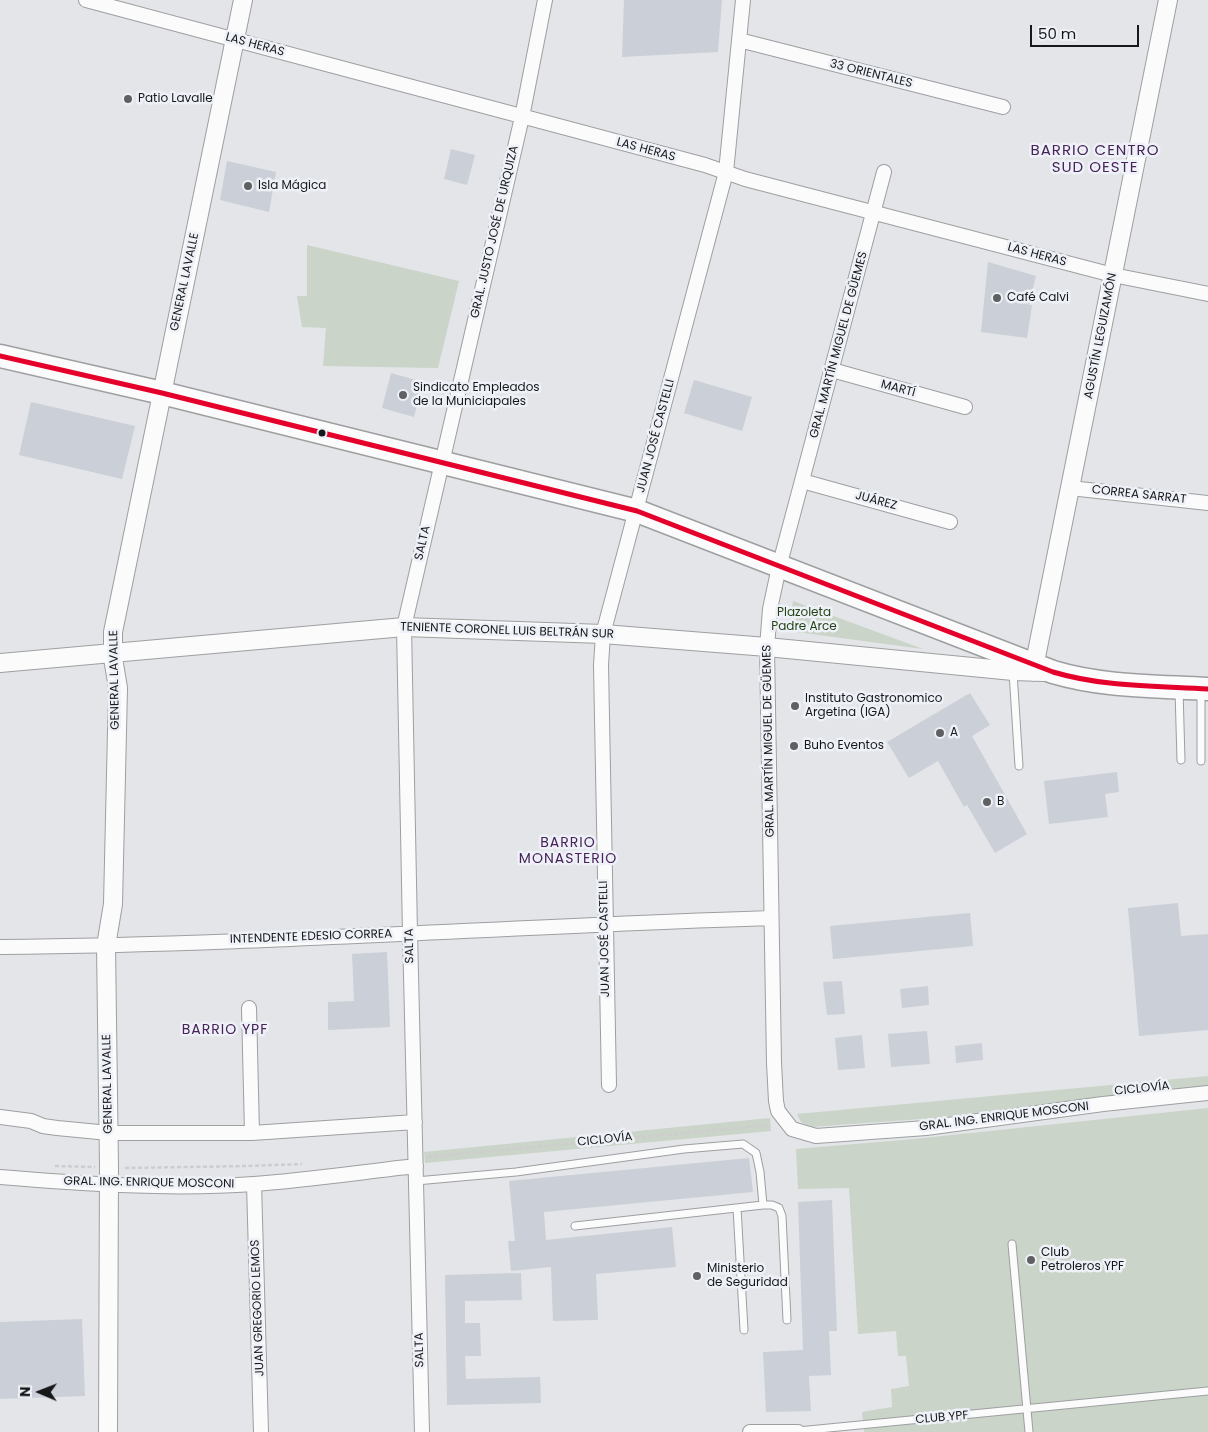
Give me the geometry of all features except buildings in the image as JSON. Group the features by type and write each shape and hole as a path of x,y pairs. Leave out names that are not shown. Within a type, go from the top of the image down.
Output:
{"main road":[{"path":"0,356 162,393 637,511 1040,669 1092,682 1204,689"}],"street":[{"name":"LAS HERAS","path":"86,0 705,165 745,179 1113,274 1208,294"},
{"name":"GENERAL LAVALLE","path":"108,1432 109,1133 106,946 113,904 118,688 112,652 114,626 243,0"},
{"name":"GRAL. JUSTO JOSÉ DE URQUIZA","path":"441,463 522,117 545,0"},
{"name":"JUAN JOSÉ CASTELLI","path":"608,1085 601,666 603,634 726,172 743,0"},
{"name":"AGUSTÍN LEGUIZAMÓN","path":"1040,669 1070,488 1168,0"},
{"name":"33 ORIENTALES","path":"739,40 1003,107"},
{"name":"GRAL. MARTÍN MIGUEL DE GÜEMES","path":"787,1124 778,1111 776,1101 767,646 771,601 884,172"},
{"name":"MARTÍ","path":"832,370 965,407"},
{"name":"SALTA","path":"422,1432 404,626 441,463"},
{"name":"JUÁREZ","path":"802,481 950,522"},
{"name":"CORREA SARRAT","path":"1070,488 1208,503"},
{"name":"TENIENTE CORONEL LUIS BELTRÁN SUR","path":"0,662 404,626 603,634 767,646 1013,671 1040,669"},
{"name":"INTENDENTE EDESIO CORREA","path":"0,947 106,946 604,923 771,918"},
{"path":"249,1008 252,1134"},
{"name":"GRAL. ING. ENRIQUE MOSCONI","path":"787,1124 792,1129 801,1133 816,1136 926,1128 1208,1092"},
{"path":"0,1117 32,1121 44,1126 109,1133 252,1134 415,1122"},
{"name":"GRAL. ING. ENRIQUE MOSCONI","path":"0,1177 109,1176 180,1186 254,1184 416,1162"},
{"name":"JUAN GREGORIO LEMOS","path":"254,1184 261,1432"},
{"path":"750,1432 798,1431"}],"lane":[{"path":"1013,671 1019,766"},
{"path":"1179,687 1181,760"},
{"path":"1201,761 1204,689"},
{"path":"416,1181 516,1172 684,1149 743,1144 756,1153 763,1205"},
{"path":"575,1226 763,1205 772,1205 779,1208 782,1216 786,1320"},
{"path":"737,1208 744,1330"},
{"path":"1012,1244 1029,1432"},
{"name":"CLUB YPF","path":"798,1431 1208,1391"}],"path":[{"name":"CICLOVÍA","path":"416,1162 787,1124"},
{"path":"46,1166 109,1176 248,1166 307,1164"}],"green space":[{"path":"307,245 459,281 438,368 323,366 326,328 302,327 297,296 307,296"},
{"name":"Plazoleta Padre Arce","path":"793,601 923,649 789,631"},
{"path":"1208,1076 1208,1087 935,1118 811,1127 801,1122 797,1114"},
{"name":"Club Petroleros YPF","path":"1208,1108 1208,1432 864,1432 862,1412 892,1407 891,1389 909,1386 906,1356 898,1356 896,1331 858,1334 849,1188 798,1189 796,1149 914,1139"},
{"path":"770,1118 771,1131 425,1163 424,1152"}],"transit line":[{"path":"0,356 162,393 637,511 1053,672 1091,681 1208,689"}],"place":[{"name":"Patio Lavalle","path":"128,99"},
{"name":"Isla Mágica","path":"248,186"},
{"name":"Café Calvi","path":"997,298"},
{"name":"Sindicato Empleados de la Municiapales","path":"403,395"},
{"name":"Instituto Gastronomico Argetina (IGA)","path":"795,706"},
{"name":"A","path":"940,733"},
{"name":"Buho Eventos","path":"794,746"},
{"name":"B","path":"987,802"},
{"name":"Club Petroleros YPF","path":"1031,1260"},
{"name":"Ministerio de Seguridad","path":"697,1276"}],"district":[{"name":"BARRIO CENTRO SUD OESTE","path":"1095,160"},
{"name":"BARRIO MONASTERIO","path":"568,852"},
{"name":"BARRIO YPF","path":"225,1030"}]}
